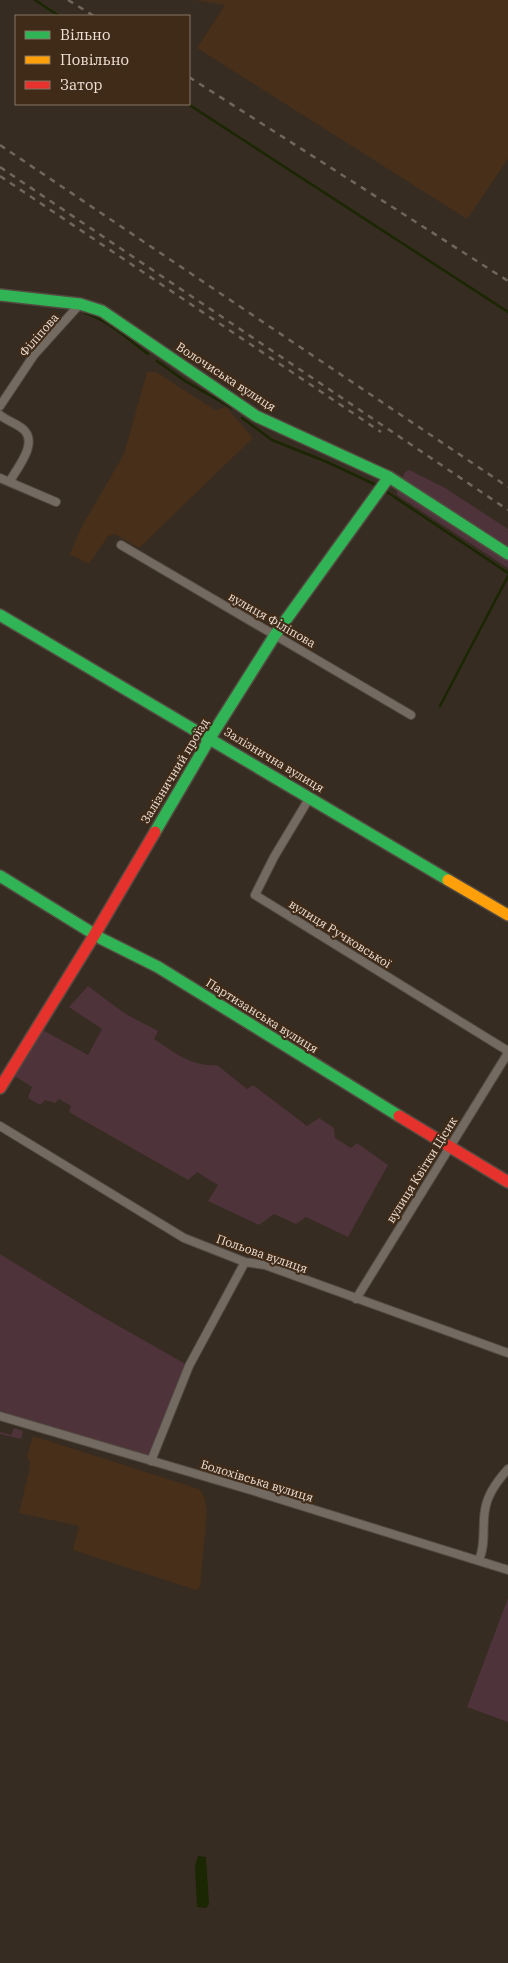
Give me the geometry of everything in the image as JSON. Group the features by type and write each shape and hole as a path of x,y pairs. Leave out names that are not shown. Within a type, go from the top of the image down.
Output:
{"street":[{"name":"Волочиська вулиця","path":"0,295 80,304 102,311 256,416 389,477 508,554"},
{"name":"Філіпова","path":"0,406 34,354 80,304"},
{"path":"0,415 23,430 28,436 29,444 10,482"},
{"name":"Залізничний проїзд","path":"0,1088 95,934 210,738 275,634 389,477"},
{"path":"0,478 56,502"},
{"name":"вулиця Філіпова","path":"121,544 411,715"},
{"name":"Залізнична вулиця","path":"0,615 508,916"},
{"name":"вулиця Ручковської","path":"310,797 274,857 255,895 508,1052"},
{"name":"Партизанська вулиця","path":"0,876 95,934 158,967 449,1148 508,1182"},
{"name":"вулиця Квітки Цісик","path":"356,1299 508,1052"},
{"name":"Польова вулиця","path":"0,1126 184,1238 245,1262 265,1265 508,1353"},
{"path":"151,1461 189,1366 245,1262"},
{"name":"Болохівська вулиця","path":"0,1416 508,1570"},
{"path":"479,1560 483,1551 485,1508 498,1480 508,1469"}],"shaded area":[{"path":"194,0 508,0 508,159 467,219 197,48 225,5"},
{"path":"147,372 156,372 215,410 226,407 253,438 139,548 115,534 108,536 89,564 70,554 82,526 124,454"},
{"path":"409,470 445,488 508,529 508,548 403,478 404,473"},
{"path":"400,489 508,558 508,568 397,495 397,491"},
{"path":"88,986 124,1013 158,1031 154,1039 183,1058 199,1064 217,1065 247,1089 253,1085 307,1126 319,1118 334,1128 335,1138 351,1148 357,1143 388,1165 348,1237 306,1217 296,1224 274,1214 259,1225 208,1201 218,1185 197,1172 188,1180 69,1112 71,1106 59,1099 55,1103 45,1100 40,1105 28,1098 32,1087 10,1073 37,1027 88,1055 102,1029 69,1007"},
{"path":"0,1254 94,1312 189,1366 151,1461 0,1416"},
{"path":"14,1428 23,1431 21,1439 0,1434 0,1432 11,1435"},
{"path":"33,1436 199,1489 204,1496 207,1511 200,1587 196,1590 73,1550 79,1526 19,1513 29,1471 30,1462 27,1456"},
{"path":"508,1598 508,1722 467,1707"},
{"path":"198,1856 206,1857 209,1904 206,1908 197,1907 195,1866"}],"waterway":[{"path":"35,0 58,15"},
{"path":"190,105 508,312"},
{"path":"85,313 110,325 148,354"},
{"path":"157,361 185,381 232,408"},
{"path":"242,418 272,440 327,462 376,485"},
{"path":"384,490 508,573"},
{"path":"440,706 508,576"}],"railway":[{"path":"68,0 92,15"},
{"path":"190,78 508,281"},
{"path":"0,145 508,487"},
{"path":"0,167 508,510"},
{"path":"0,176 381,432"}],"traffic: fast":[{"path":"0,295 80,304 102,311 256,416 389,477 508,554"},
{"path":"155,832 210,738 275,635 389,477"},
{"path":"0,615 448,880"},
{"path":"0,876 102,939 158,967 399,1116"}],"traffic: slow":[{"path":"448,880 508,915"}],"traffic: jam":[{"path":"0,1088 95,934 155,832"},
{"path":"399,1116 508,1182"}]}
